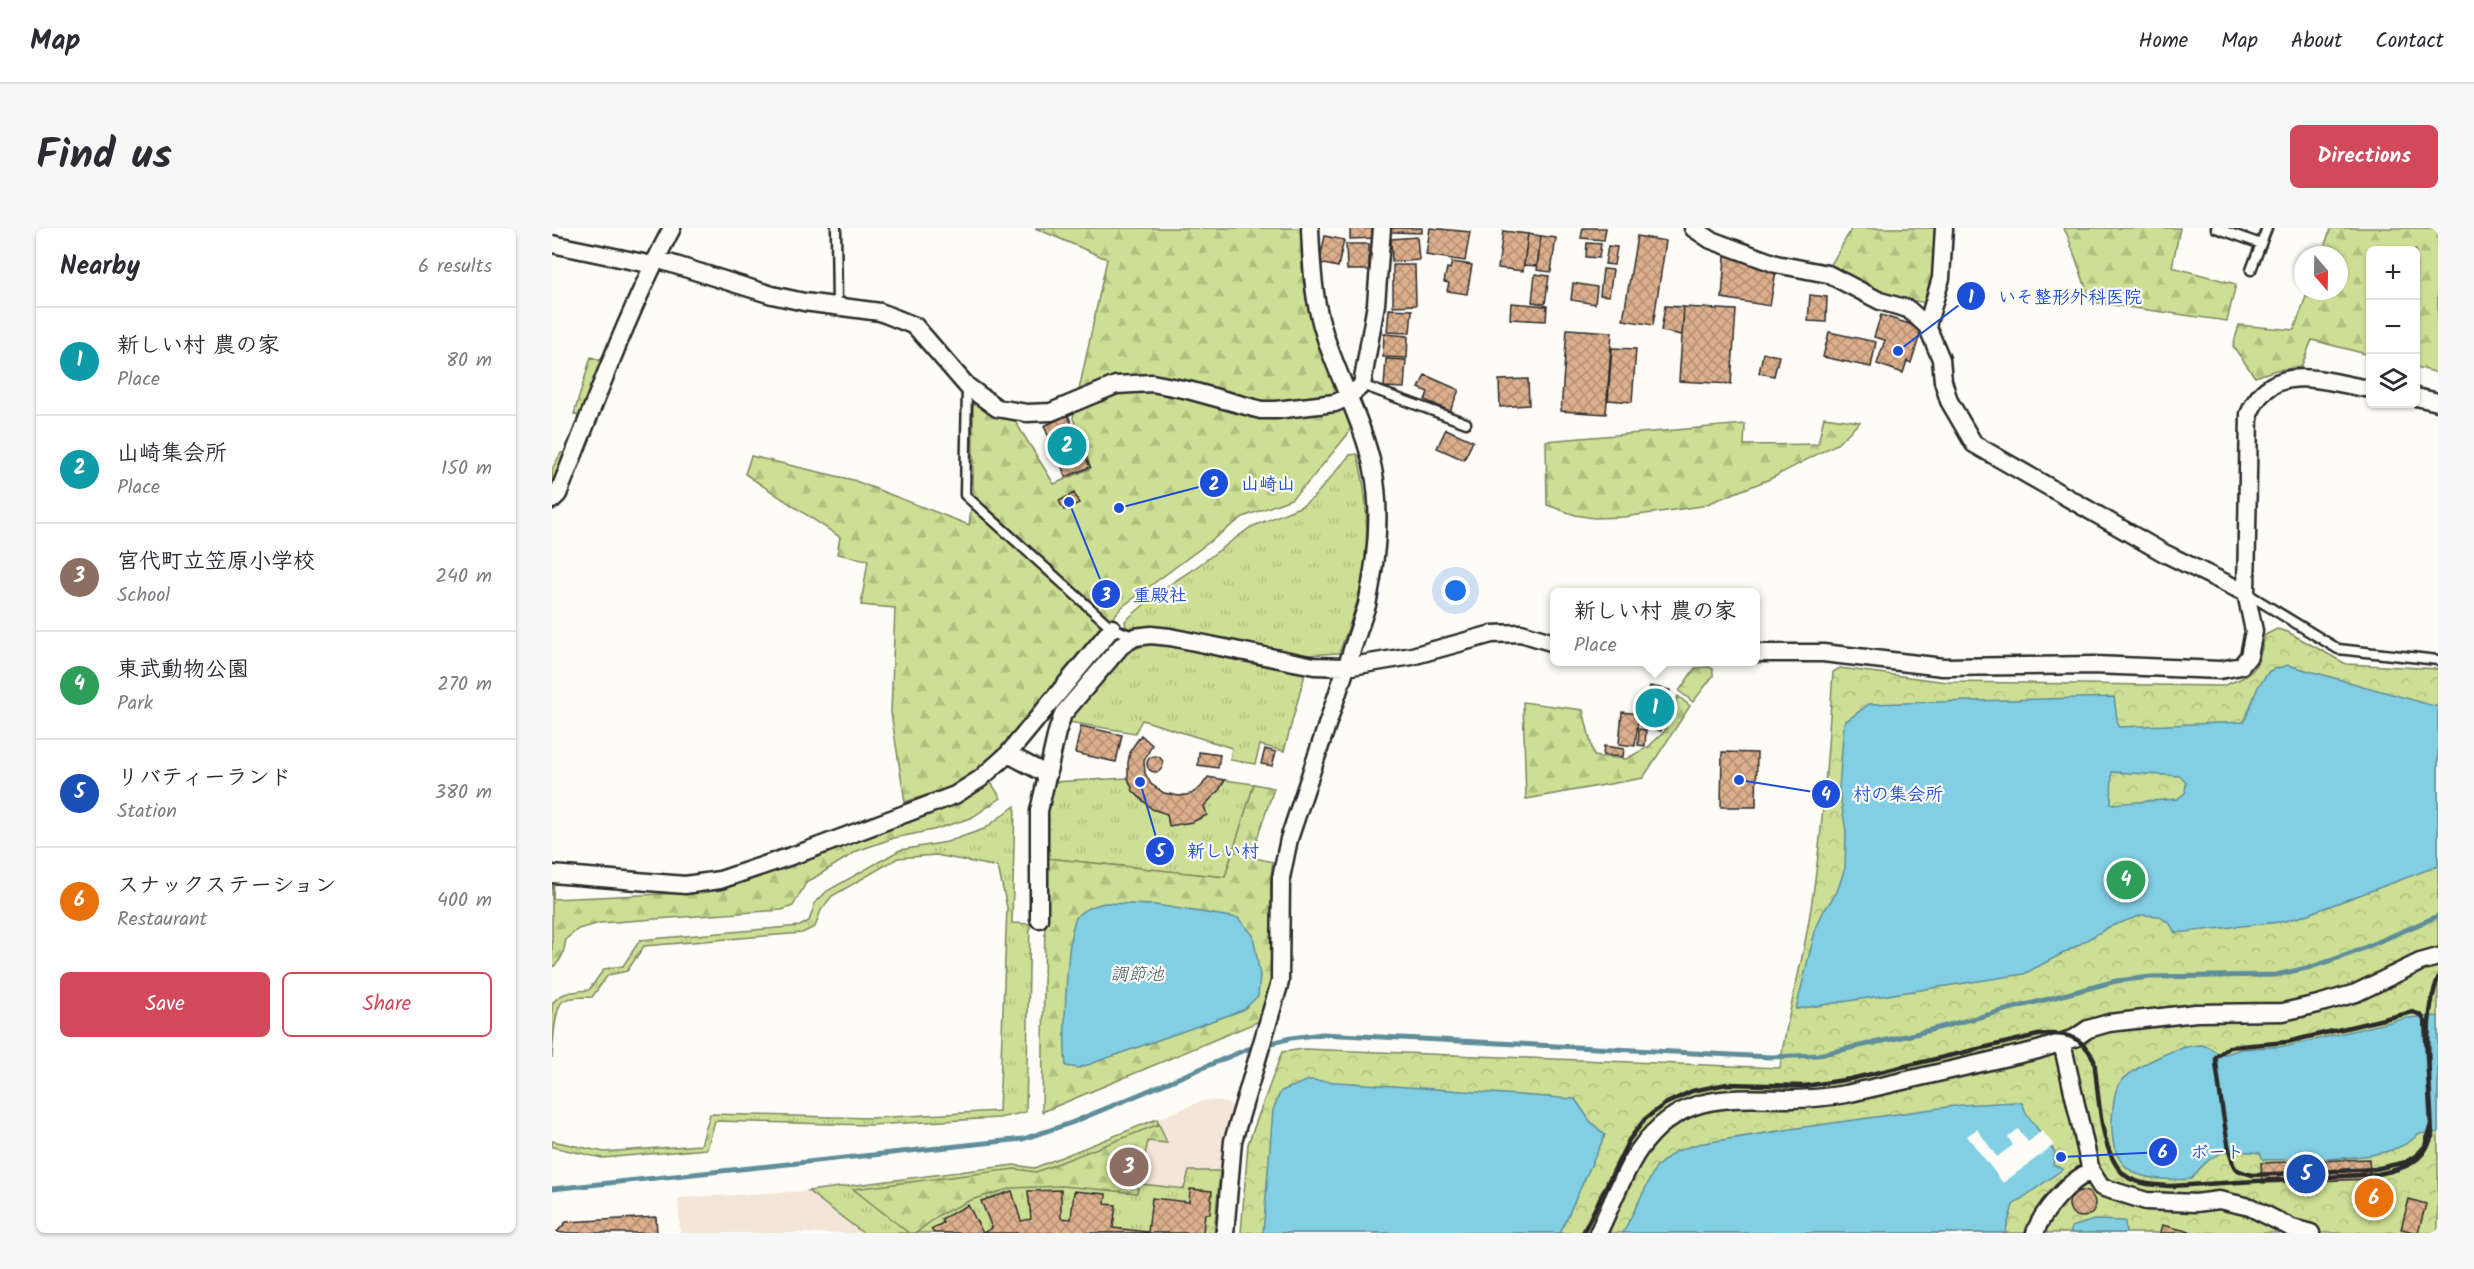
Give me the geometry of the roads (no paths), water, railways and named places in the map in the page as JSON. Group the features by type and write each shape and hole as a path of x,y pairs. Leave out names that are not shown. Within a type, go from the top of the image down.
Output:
{"street":[{"path":"552,500 558,494 590,411 654,262 672,228"},
{"path":"1225,1233 1233,1141 1280,982 1281,878 1289,839 1367,605 1372,580 1377,500 1373,469 1317,307 1310,228"},
{"path":"552,244 654,262 772,295 880,312 915,326 967,386 997,408 1027,413 1051,412 1116,385 1132,383 1170,386 1261,410 1335,404 1362,385 1376,304 1382,228"},
{"path":"1693,228 1711,240 1776,264 1828,274 1880,301 1908,309 1927,326 1941,359 1942,381 1949,401 1974,444 2164,553 2246,592"},
{"path":"1927,326 1941,278 1944,228"},
{"path":"1760,653 1823,653 1943,667 2094,665 2220,670 2241,666 2249,656 2254,631 2246,592 2249,414 2256,399 2265,388 2281,380 2299,378 2366,388"},
{"path":"2420,398 2438,402"},
{"path":"552,874 685,885 720,880 816,848 955,795 980,779 1008,754 1112,628"},
{"path":"1039,919 1040,811 1057,732 1064,714 1121,646 1135,637 1151,635 1170,637 1314,666 1346,667 1412,656 1492,634 1521,633 1550,642"},
{"path":"1008,754 1048,775"},
{"path":"1598,1233 1637,1153 1653,1131 1673,1115 1698,1104 1718,1099 1818,1098 1846,1094 2062,1043 2088,1029 2109,1023 2196,1013 2283,1012 2356,993 2420,962 2438,957"},
{"path":"2062,1043 2091,1171 2101,1187 2146,1201 2196,1203 2219,1200 2250,1207 2292,1228 2311,1233"},
{"path":"2035,1233 2046,1212 2080,1176 2091,1171"}],"lane":[{"path":"836,228 837,306"},
{"path":"2216,228 2261,244"},
{"path":"2251,270 2267,228"},
{"path":"1362,385 1466,423"},
{"path":"967,386 964,495 1112,628 1135,637"},
{"path":"2246,592 2338,649 2438,660"}],"water":[{"path":"2288,665 2438,707 2438,866 2300,917 2280,922 2175,933 2170,924 2159,916 2142,915 2109,927 2024,974 1796,1009 1815,931 1823,912 1837,892 1845,868 1846,831 1839,789 1844,723 1869,704 2114,697 2118,727 2244,722 2258,687 2269,671","holes":["2112,772 2180,776 2186,783 2185,793 2177,799 2111,804"]},
{"name":"調節池","path":"1104,903 1156,905 1238,918 1253,935 1260,976 1258,996 1243,1010 1079,1068 1066,1066 1066,990 1073,929 1076,918 1082,912"},
{"path":"2438,1017 2438,1132 2418,1134 2406,1144 2389,1151 2346,1158 2263,1160 2260,1153 2228,1152 2206,1162 2191,1179 2158,1179 2132,1172 2116,1153 2112,1120 2117,1088 2135,1070 2157,1058 2191,1046 2201,1045 2210,1048 2220,1056 2241,1049 2288,1046 2407,1018"},
{"path":"1309,1080 1575,1099 1590,1121 1605,1135 1560,1233 1263,1233 1273,1110 1281,1091"},
{"path":"2022,1103 2027,1115 2055,1152 2053,1165 2063,1169 2013,1205 2005,1233 1623,1233 1656,1167 1676,1151 1698,1144 1797,1128 1961,1105"},
{"path":"2094,1220 2125,1221 2126,1233 2071,1233 2071,1227"}],"waterway":[{"path":"552,1189 1023,1139 1071,1123 1245,1050 1291,1038 1322,1034 1771,1057 1818,1055 1915,1034 2116,981 2151,977 2276,975 2311,967 2350,954 2438,916"}],"railway":[{"path":"1583,1233 1629,1140 1645,1119 1665,1104 1692,1091 1727,1084 1805,1086 1850,1079 2047,1034 2064,1035 2078,1040 2094,1060 2099,1107 2106,1141 2119,1169 2129,1178 2139,1182 2171,1186 2378,1174 2396,1170 2418,1159 2432,1136 2428,1035 2433,996 2438,978"},
{"path":"2413,1012 2421,1015 2425,1022 2431,1124 2425,1146 2417,1155 2406,1162 2375,1169 2252,1175 2235,1168 2226,1135 2216,1057 2229,1047 2287,1042 2413,1012"}],"place":[{"name":"いそ整形外科医院","path":"1898,351"},
{"name":"山崎集会所","path":"1067,446"},
{"name":"重殿社","path":"1069,502"},
{"name":"山崎山","path":"1119,508"},
{"name":"新しい村 農の家","path":"1655,708"},
{"name":"村の集会所","path":"1739,780"},
{"name":"新しい村","path":"1140,782"},
{"name":"東武動物公園","path":"2126,880"},
{"name":"ボート","path":"2061,1157"},
{"name":"宮代町立笠原小学校","path":"1129,1167"},
{"name":"リバティーランド","path":"2306,1174"},
{"name":"スナックステーション","path":"2374,1198"}]}
